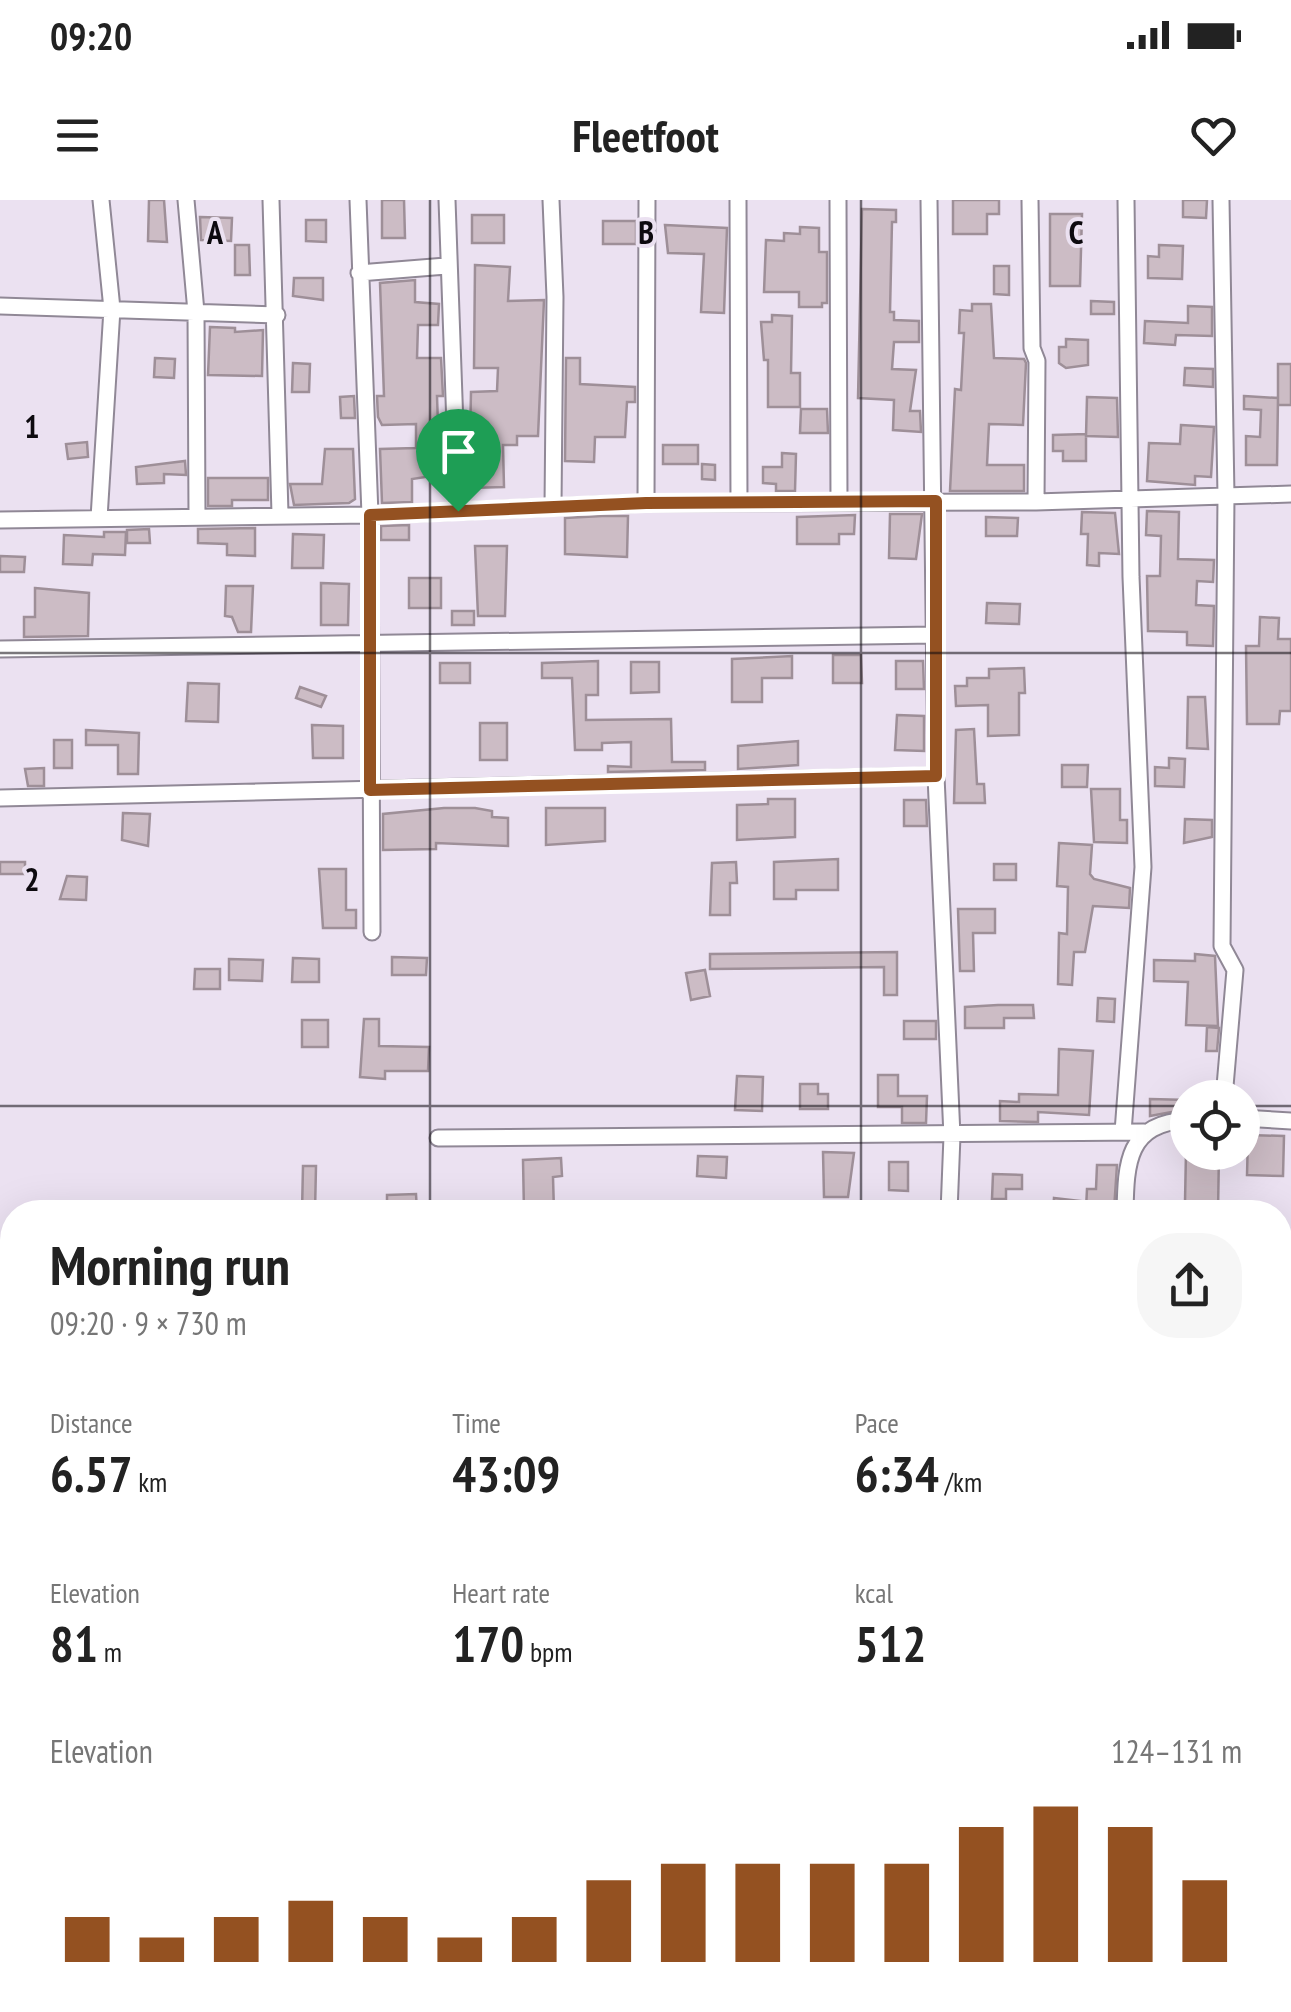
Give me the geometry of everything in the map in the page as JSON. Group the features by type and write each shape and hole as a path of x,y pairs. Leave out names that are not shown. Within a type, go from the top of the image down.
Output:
{"street":[{"path":"99,518 112,310 101,200"},
{"path":"186,200 196,312 197,516"},
{"path":"271,200 280,514"},
{"path":"358,200 370,515 372,932"},
{"path":"446,200 458,511"},
{"path":"550,200 556,297 554,506"},
{"path":"646,503 647,200"},
{"path":"738,200 739,502"},
{"path":"838,200 838,501"},
{"path":"929,200 936,501 936,776 952,1136 949,1200"},
{"path":"1030,200 1036,502"},
{"path":"1124,1132 1143,867 1126,200"},
{"path":"1221,200 1226,496 1222,946 1235,970 1226,1080"},
{"path":"359,273 446,266"},
{"path":"0,306 277,315"},
{"path":"0,520 370,515 646,503 1036,502 1291,494"},
{"path":"0,649 934,635"},
{"path":"0,798 936,776"},
{"path":"1260,1119 1291,1121"},
{"path":"438,1138 1144,1132 1170,1121"},
{"path":"1125,1200 1126,1164 1144,1132"}],"building":[{"path":"149,200 164,200 167,242 148,241"},
{"path":"382,200 404,200 405,238 382,238"},
{"path":"953,200 999,200 999,214 987,214 987,234 953,234"},
{"path":"1183,200 1207,200 1206,218 1183,217"},
{"path":"862,209 896,210 896,222 892,222 890,312 894,312 894,320 919,321 919,342 894,342 892,369 916,370 910,411 920,411 921,432 893,430 894,400 858,398"},
{"path":"1050,214 1082,214 1080,286 1050,286"},
{"path":"472,215 504,215 504,243 472,243"},
{"path":"200,217 232,218 231,241 201,240"},
{"path":"306,220 326,220 326,242 306,241"},
{"path":"603,221 636,221 636,244 603,244"},
{"path":"665,225 727,228 724,313 701,312 704,254 668,253"},
{"path":"800,227 819,228 819,252 827,252 827,303 822,303 822,307 799,307 799,292 764,292 766,240 784,241 784,233 800,234"},
{"path":"235,245 249,245 250,275 235,275"},
{"path":"1159,245 1183,246 1182,279 1148,278 1148,256 1159,257"},
{"path":"475,265 510,267 508,301 544,300 538,436 517,436 517,445 503,445 504,487 469,488 471,392 497,391 498,368 474,368"},
{"path":"994,266 1009,266 1009,295 994,294"},
{"path":"294,278 323,278 323,300 293,296"},
{"path":"415,280 415,302 439,304 438,325 418,325 417,358 441,358 443,396 437,396 439,456 445,456 445,474 412,479 412,502 382,503 380,449 416,448 416,424 382,425 378,417 377,396 384,396 380,283"},
{"path":"1091,301 1114,302 1114,314 1091,314"},
{"path":"972,304 991,304 994,358 1024,359 1026,363 1023,425 989,424 987,465 1024,465 1024,491 950,491 955,389 961,390 964,333 959,333 960,310 972,311"},
{"path":"1188,306 1212,307 1212,336 1176,335 1175,345 1144,343 1145,321 1188,323"},
{"path":"772,315 792,316 791,373 800,373 800,407 768,407 768,360 764,360 761,322 772,322"},
{"path":"210,327 235,328 235,332 263,330 262,376 208,375"},
{"path":"1066,339 1088,340 1088,365 1066,368 1059,363 1059,347 1066,347"},
{"path":"155,358 175,359 174,378 154,377"},
{"path":"566,358 580,358 580,384 635,387 635,402 627,402 625,437 595,437 594,462 565,461"},
{"path":"293,363 310,364 309,392 292,392"},
{"path":"1278,364 1291,364 1291,405 1278,405"},
{"path":"1185,368 1213,369 1213,387 1184,385"},
{"path":"354,396 355,418 341,418 340,397"},
{"path":"1244,396 1278,398 1277,465 1246,465 1246,436 1260,437 1261,410 1244,409"},
{"path":"1087,397 1117,398 1118,437 1086,436"},
{"path":"801,409 827,409 828,433 800,433"},
{"path":"1181,425 1214,427 1211,477 1195,476 1195,485 1147,481 1149,443 1180,444"},
{"path":"1086,434 1086,461 1063,461 1063,451 1053,451 1053,435"},
{"path":"87,442 88,457 68,459 66,444"},
{"path":"663,445 698,445 698,464 663,464"},
{"path":"325,449 353,449 355,499 349,503 294,505 290,484 322,484"},
{"path":"782,453 796,454 795,491 776,491 776,484 763,483 763,467 782,467"},
{"path":"185,461 186,475 164,474 164,483 137,484 136,467"},
{"path":"702,464 715,465 715,480 702,479"},
{"path":"208,478 268,478 268,500 232,500 232,506 208,506"},
{"path":"1147,511 1179,512 1178,559 1214,560 1213,582 1197,581 1196,605 1214,606 1213,646 1187,645 1187,632 1148,631 1147,576 1160,576 1161,536 1146,535"},
{"path":"1082,512 1115,513 1119,554 1099,553 1099,566 1087,565 1088,534 1081,534"},
{"path":"890,514 922,514 916,559 889,558"},
{"path":"855,515 854,534 839,534 839,544 797,544 797,517"},
{"path":"628,516 627,557 565,554 565,518"},
{"path":"986,517 1018,518 1017,536 986,536"},
{"path":"409,525 409,540 381,540 381,526"},
{"path":"255,528 255,556 227,555 227,544 198,543 198,529"},
{"path":"149,529 150,543 127,543 127,530"},
{"path":"104,532 126,532 125,555 93,554 92,565 63,564 64,535 104,537"},
{"path":"293,534 324,535 323,568 292,568"},
{"path":"475,546 507,546 505,616 478,616"},
{"path":"0,556 25,557 24,572 0,572"},
{"path":"409,578 441,578 441,608 409,608"},
{"path":"321,583 349,584 348,625 321,625"},
{"path":"226,586 253,586 251,632 238,632 232,617 225,616"},
{"path":"35,588 89,593 88,636 24,637 24,617 35,617"},
{"path":"987,603 1020,604 1019,624 986,623"},
{"path":"452,611 474,611 474,625 452,625"},
{"path":"1260,617 1279,618 1278,639 1291,639 1291,711 1280,711 1279,724 1247,724 1246,646 1259,646"},
{"path":"833,655 861,655 862,683 833,683"},
{"path":"792,656 792,678 762,678 762,702 732,702 732,659"},
{"path":"598,661 598,695 586,695 586,720 671,719 672,762 705,762 705,770 608,772 608,766 631,767 631,742 602,743 602,750 575,750 572,678 542,678 542,663"},
{"path":"896,661 923,661 924,689 896,689"},
{"path":"631,662 659,662 659,692 631,693"},
{"path":"440,663 470,663 470,683 440,683"},
{"path":"1024,668 1025,693 1019,693 1019,735 988,736 988,705 956,706 955,686 967,686 967,678 989,678 989,669"},
{"path":"188,683 219,684 218,722 186,721"},
{"path":"300,687 326,696 321,707 296,698"},
{"path":"1188,697 1205,697 1208,749 1187,748"},
{"path":"897,715 924,716 924,751 895,750"},
{"path":"480,723 507,723 507,760 480,760"},
{"path":"312,725 343,726 343,758 313,758"},
{"path":"974,729 977,784 984,784 985,803 954,803 956,730"},
{"path":"86,730 139,733 138,774 118,774 118,745 86,745"},
{"path":"54,740 72,740 72,768 54,768"},
{"path":"798,741 798,765 738,769 738,746"},
{"path":"1169,758 1185,759 1184,787 1155,786 1155,767 1169,768"},
{"path":"1062,765 1088,765 1087,787 1062,787"},
{"path":"44,768 44,786 28,786 25,769"},
{"path":"1091,789 1120,789 1120,820 1127,820 1127,843 1094,842"},
{"path":"768,799 795,799 795,837 737,840 737,805 768,804"},
{"path":"904,800 926,800 927,826 904,826"},
{"path":"475,808 492,811 492,817 508,818 508,846 436,843 436,849 383,850 383,814"},
{"path":"546,808 605,808 605,841 546,845"},
{"path":"123,813 150,814 148,846 122,840"},
{"path":"1185,819 1212,820 1212,837 1184,843"},
{"path":"1059,843 1092,845 1090,874 1094,879 1130,888 1129,908 1093,906 1085,952 1074,952 1072,985 1058,984 1059,933 1067,934 1068,887 1057,886"},
{"path":"838,859 838,890 796,890 796,899 774,899 774,862"},
{"path":"0,862 25,862 25,874 0,874"},
{"path":"736,862 737,883 730,883 730,915 710,915 712,863"},
{"path":"994,864 1016,864 1016,880 994,880"},
{"path":"319,869 346,869 346,910 356,910 356,928 323,928"},
{"path":"67,876 87,877 86,900 60,899"},
{"path":"958,909 995,909 995,933 973,933 974,971 960,971"},
{"path":"897,952 897,995 884,995 884,967 710,969 710,954"},
{"path":"1195,954 1215,956 1218,1026 1186,1025 1188,982 1154,981 1154,960 1195,961"},
{"path":"392,957 427,958 426,975 392,975"},
{"path":"293,958 319,959 319,982 292,982"},
{"path":"229,959 263,960 262,981 229,980"},
{"path":"195,969 220,969 220,989 194,989"},
{"path":"705,970 710,996 691,1000 686,973"},
{"path":"1098,998 1115,999 1114,1022 1097,1021"},
{"path":"1033,1005 1034,1018 1004,1018 1004,1028 965,1028 965,1007"},
{"path":"364,1019 379,1019 379,1046 429,1047 428,1071 385,1071 385,1079 360,1077"},
{"path":"302,1020 328,1020 328,1047 302,1047"},
{"path":"904,1021 936,1021 936,1039 904,1039"},
{"path":"1207,1027 1219,1028 1217,1051 1206,1051"},
{"path":"1059,1049 1093,1051 1089,1115 1038,1112 1038,1122 1000,1121 1000,1101 1019,1102 1019,1094 1058,1095"},
{"path":"878,1075 898,1075 898,1096 927,1096 926,1123 902,1123 902,1107 878,1107"},
{"path":"737,1076 763,1077 762,1111 735,1110"},
{"path":"800,1084 818,1084 818,1094 828,1094 828,1109 800,1109"},
{"path":"1150,1099 1170,1100 1170,1112 1150,1116"},
{"path":"1260,1135 1284,1136 1283,1176 1247,1175 1247,1170 1260,1170"},
{"path":"823,1152 854,1153 848,1197 824,1197"},
{"path":"698,1156 727,1157 726,1178 697,1176"},
{"path":"561,1158 562,1176 553,1177 554,1200 524,1200 523,1160"},
{"path":"889,1162 908,1162 908,1191 889,1190"},
{"path":"1097,1165 1117,1165 1115,1200 1086,1200 1087,1189 1096,1189"},
{"path":"303,1166 316,1166 315,1200 302,1200"},
{"path":"1186,1170 1219,1170 1218,1200 1185,1200"},
{"path":"993,1174 1022,1175 1022,1189 1006,1189 1006,1199 992,1199"},
{"path":"416,1194 416,1200 387,1200 387,1195"}],"route":[{"path":"936,501 936,776 370,790 370,515 458,511 646,503 936,501"}]}
